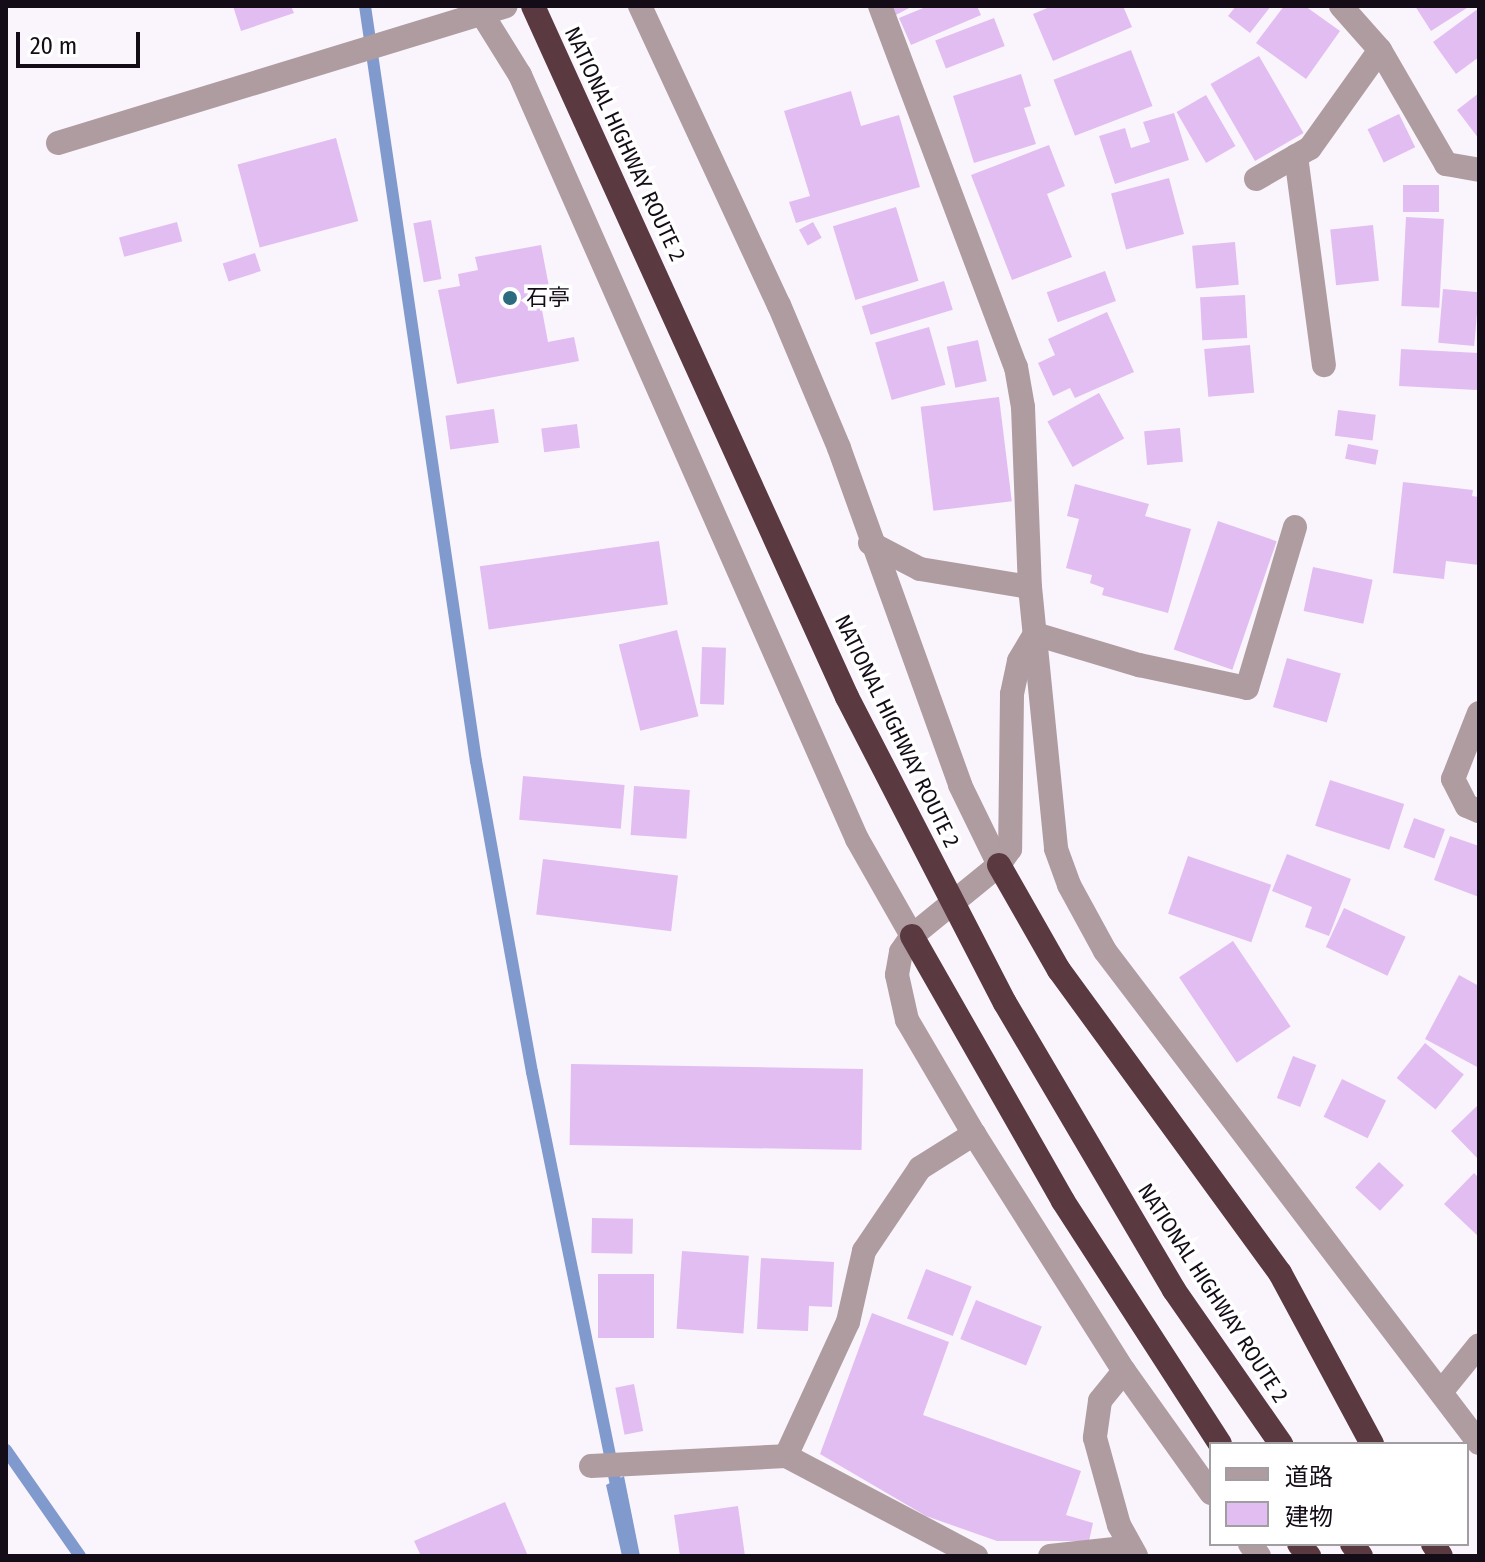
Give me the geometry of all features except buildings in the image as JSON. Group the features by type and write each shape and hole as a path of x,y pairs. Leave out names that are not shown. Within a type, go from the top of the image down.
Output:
{"highway":[{"name":"NATIONAL HIGHWAY ROUTE 2","path":"533,6 847,697 1005,1003 1174,1290 1280,1442"},
{"path":"999,865 1059,970 1280,1273 1371,1442"},
{"path":"912,936 1063,1201 1219,1442"}],"street":[{"path":"640,6 779,305 839,448 870,543 960,785 999,865"},
{"path":"880,6 1016,367 1028,479 1030,587 1056,849 1085,918 1479,1443"},
{"path":"1341,6 1380,50 1446,164 1479,170"},
{"path":"58,143 382,46 488,8 857,839 912,936"},
{"path":"1256,179 1310,148 1380,50"},
{"path":"1296,156 1324,365"},
{"path":"1035,634 1139,665 1247,688 1295,527"},
{"path":"870,543 920,569 1030,587"},
{"path":"1035,634 1019,661 1012,694 1014,828 1010,849 999,865 912,936 901,952 897,975 907,1020 974,1134 1124,1371 1209,1490"},
{"path":"1479,713 1453,779 1467,806 1479,811"},
{"path":"786,1456 848,1322 864,1251 920,1168 974,1134"},
{"path":"1441,1392 1479,1345"},
{"path":"1050,1556 1134,1552 1119,1525 1095,1438 1100,1401 1124,1371"},
{"path":"596,1466 786,1456 976,1556"}],"water":[{"path":"624,1476 640,1556 622,1556 606,1485"}],"waterway":[{"path":"365,6 476,761 532,1072 618,1494"},
{"path":"6,1450 80,1556"}],"place":[{"name":"石亭","path":"510,298"}]}
